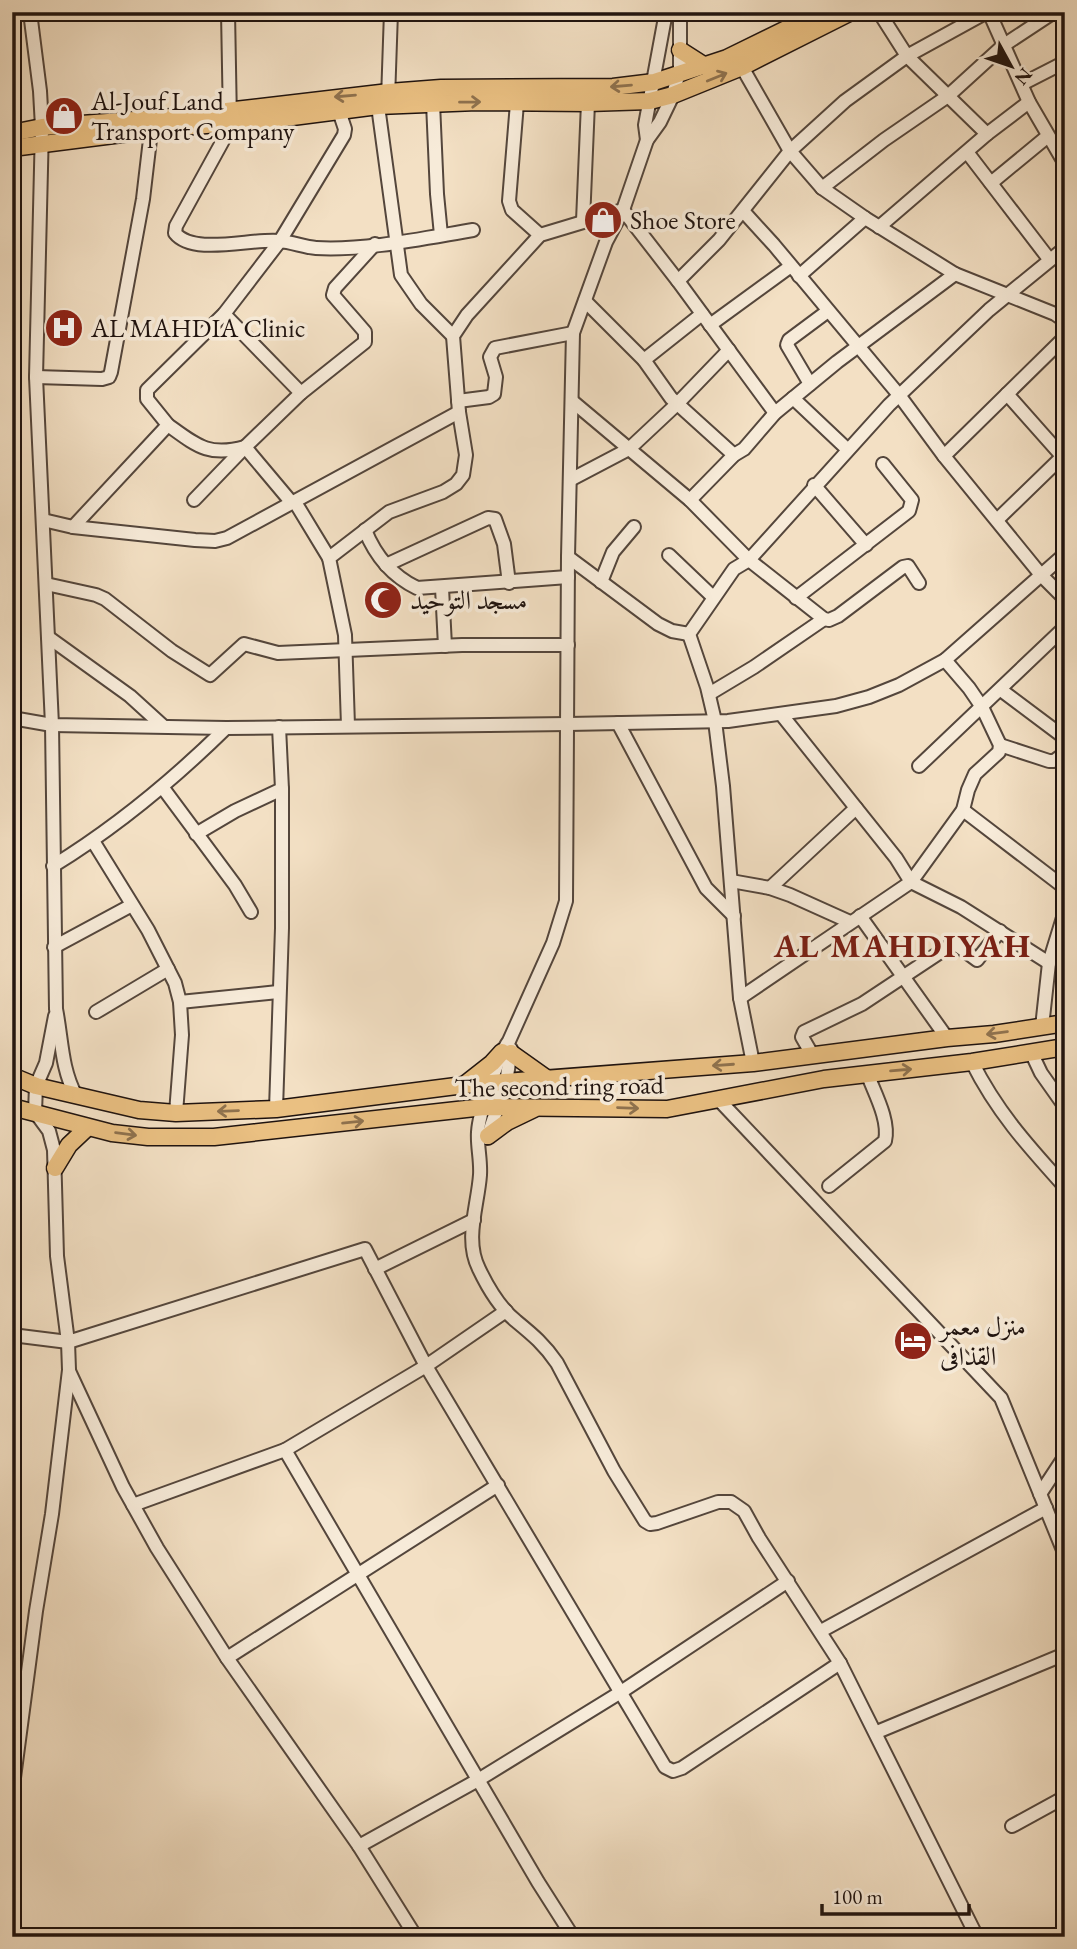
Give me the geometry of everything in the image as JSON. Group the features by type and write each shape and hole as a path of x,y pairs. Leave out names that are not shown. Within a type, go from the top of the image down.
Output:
{"main road":[{"path":"12,148 151,131 230,116 268,120 339,111 441,88 613,87 654,82 727,58 798,17 821,12"},
{"path":"12,133 41,127 230,116 385,101 649,101 673,95 742,67 851,12"},
{"path":"680,50 705,66"},
{"name":"The second ring road","path":"12,1076 36,1086 125,1108 176,1113 276,1109 464,1085 752,1063 1065,1023"},
{"name":"The second ring road","path":"12,1107 87,1128 148,1137 214,1137 490,1107 667,1110 867,1073 972,1062 1065,1047"},
{"path":"464,1085 507,1049 549,1080"},
{"path":"488,1136 506,1122 540,1106"},
{"path":"55,1168 69,1145 87,1128"}],"street":[{"path":"30,12 40,91 42,144 38,216 36,377 52,725 56,1009 65,1072 76,1096"},
{"path":"229,12 230,116 226,135 176,226 175,233 180,240 200,245 280,241 316,248 376,244 473,230"},
{"path":"391,12 385,101 401,275 421,304 453,336"},
{"path":"646,140 645,125 666,12"},
{"path":"680,12 679,75 673,95 660,122 646,140 623,210 606,242 573,333 568,557 566,901 553,943 507,1049 499,1084 478,1134 480,1176 472,1248 475,1261 487,1284 506,1311 531,1331 557,1363 614,1471 645,1521 650,1524 657,1523 702,1506 731,1502 744,1511 840,1663 877,1732 977,1937"},
{"path":"879,12 907,56 987,134"},
{"path":"678,281 719,240 790,151 845,101 907,56 988,12 1029,102 1064,163"},
{"path":"822,188 947,96 1004,45 1054,12"},
{"path":"1022,84 1065,62"},
{"path":"742,67 790,151 822,188 864,218 955,274 1055,314 1065,321"},
{"path":"878,227 987,134 1029,102"},
{"path":"433,103 437,194 442,235"},
{"path":"517,103 508,187 509,201 512,210 540,236"},
{"path":"583,221 588,103"},
{"path":"245,447 226,452 210,451 168,425 146,399 147,390 224,314 280,241 344,135 345,129 339,111"},
{"path":"36,377 102,379 108,377 111,372 144,199 151,131"},
{"path":"991,183 1048,136"},
{"path":"967,152 1049,259"},
{"path":"330,558 389,512 443,492 461,479 465,471 466,455 453,336 467,315 540,236 623,210"},
{"path":"623,210 775,412"},
{"path":"743,211 899,395 944,456 1041,575 1065,599"},
{"path":"710,325 795,271 864,218"},
{"path":"194,500 302,393 365,342 365,332 333,295 335,288 376,244"},
{"path":"689,634 734,569 749,560 814,485 899,395 989,310 1065,247"},
{"path":"690,500 734,455 744,449 775,412 955,274"},
{"path":"585,301 644,360 677,404 734,455"},
{"path":"810,384 787,345 789,340 828,311"},
{"path":"224,314 302,393"},
{"path":"644,360 702,314"},
{"path":"43,520 73,527 215,541 243,531 294,503 459,406 494,394 496,377 490,357 495,348 573,333"},
{"path":"944,456 1065,337"},
{"path":"570,480 629,449 729,350"},
{"path":"997,520 1064,455 1007,394"},
{"path":"793,398 847,449"},
{"path":"572,401 690,500 749,560 824,619 838,615 903,567 908,566 919,583"},
{"path":"73,527 168,425"},
{"path":"245,447 294,503 330,558 346,649 348,726"},
{"path":"796,598 909,511 912,500 883,464"},
{"path":"814,485 866,545"},
{"path":"386,565 488,518 495,519 505,544 509,583"},
{"path":"601,582 612,552 634,527"},
{"path":"365,530 371,546 386,565 408,584 417,588 568,577"},
{"path":"12,718 52,725 226,728 568,724 715,721 836,706 898,685 945,660 1065,554"},
{"path":"669,555 713,597"},
{"path":"568,557 658,624 672,631 689,634"},
{"path":"46,584 105,599 172,651 210,675 244,644 273,653 444,646 568,645"},
{"path":"442,588 444,646"},
{"path":"709,694 824,619"},
{"path":"919,766 1065,627"},
{"path":"689,634 715,721 732,881 740,998 752,1063"},
{"path":"47,637 130,696 163,726"},
{"path":"740,998 911,882 963,810 975,774 999,752 1000,746 982,707 945,660"},
{"path":"1001,690 1065,738"},
{"path":"781,714 896,858 911,882 961,906 1049,963"},
{"path":"618,723 706,888 734,916"},
{"path":"276,1109 282,928 279,727"},
{"path":"53,866 93,841 163,788 226,728"},
{"path":"1000,746 1049,761 1054,761 1065,753"},
{"path":"163,788 235,885 251,912"},
{"path":"196,834 235,811 282,789"},
{"path":"769,888 856,808"},
{"path":"963,810 1065,888"},
{"path":"93,841 175,983 180,1002 182,1035 176,1113"},
{"path":"732,881 769,888 855,919 904,978 947,1038"},
{"path":"54,947 132,905"},
{"path":"1042,1027 1049,963 1065,911"},
{"path":"813,1056 802,1037 804,1031 862,1004 954,943 977,960 1000,931"},
{"path":"96,1012 168,969"},
{"path":"180,1002 278,992"},
{"path":"12,1793 52,1514 69,1370 57,1256 54,1150 50,1131 35,1112 36,1086 46,1063 56,1009"},
{"path":"1032,1054 1041,1073 1065,1107"},
{"path":"972,1062 1003,1115 1065,1187"},
{"path":"829,1186 885,1141 883,1116 867,1073"},
{"path":"718,1099 1001,1398 1065,1555"},
{"path":"480,1152 488,1136 490,1107"},
{"path":"375,1269 474,1220"},
{"path":"12,1335 68,1342 361,1248 369,1253 426,1366 665,1768 673,1771 682,1768 840,1663"},
{"path":"133,1505 285,1450 426,1366 506,1311"},
{"path":"69,1370 133,1505 228,1658 359,1846 416,1937"},
{"path":"285,1450 573,1937"},
{"path":"1040,1494 1065,1456"},
{"path":"228,1658 498,1485"},
{"path":"821,1631 1046,1508"},
{"path":"359,1846 478,1780 621,1692 788,1581"},
{"path":"877,1732 1065,1654"},
{"path":"1013,1826 1065,1797"}],"place":[{"name":"Al-Jouf Land Transport Company","path":"64,116"},
{"name":"Shoe Store","path":"603,220"},
{"name":"AL MAHDIA Clinic","path":"64,328"},
{"name":"مسجد التوحيد","path":"383,600"},
{"name":"منزل معمر القذافى","path":"913,1341"}],"district":[{"name":"AL MAHDIYAH","path":"903,945"}]}
